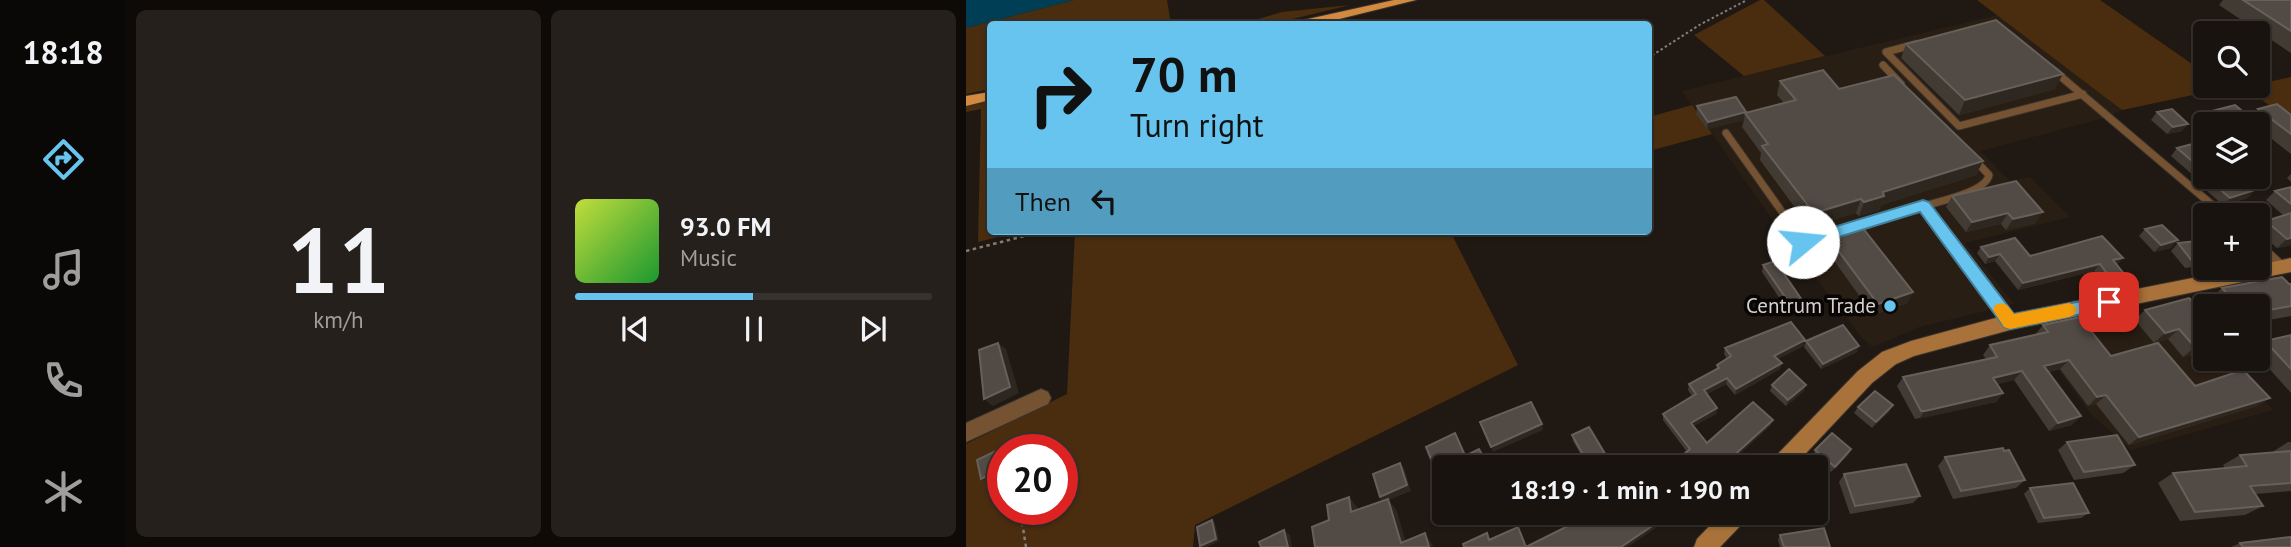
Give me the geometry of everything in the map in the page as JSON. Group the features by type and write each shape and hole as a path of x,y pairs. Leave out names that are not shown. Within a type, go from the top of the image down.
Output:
{"main road":[{"path":"1317,21 1410,0"},
{"path":"966,102 987,97"}],"street":[{"path":"1790,455 1842,398 1889,358 1933,342 2010,322 2286,266"},
{"path":"966,433 1041,398"},
{"path":"1705,547 1726,525"}],"lane":[{"path":"1923,43 1886,52 1959,126 2083,93"},
{"path":"2043,61 2210,203"},
{"path":"1883,65 1912,94"},
{"path":"1726,133 1803,242 1980,188 1988,181 1989,175 1969,155"},
{"path":"1923,206 2010,322"},
{"path":"2270,254 2286,266"}],"path":[{"path":"1652,55 1700,24 1746,0"},
{"path":"966,251 1029,235"},
{"path":"1023,525 1027,547"}],"shaded area":[{"path":"1074,0 1167,0 1170,21 993,21"},
{"path":"1764,0 1825,56 1744,76 1694,35"},
{"path":"1977,0 2100,0 2193,65 2193,95 2122,110"},
{"path":"1350,5 1284,21 1251,21 1282,12"},
{"path":"1997,15 2122,110 2104,118 1981,151 2009,181 2030,177 2070,217 1965,243 2014,304 1919,327 1873,347 1863,339 1794,250 1682,91"},
{"path":"987,23 987,90 966,94 966,28"},
{"path":"2291,77 2291,121 2259,98 2270,98 2270,81"},
{"path":"987,99 987,235 1007,235 978,242 981,109 966,112 966,104"},
{"path":"1692,105 1712,134 1652,150 1652,116"},
{"path":"1075,235 1452,235 1518,365 1195,525 1193,547 966,547 966,444 1067,394"},
{"path":"2181,304 2193,318 2193,371 2239,371 2273,410 2131,450 2091,414 2032,334"}],"water":[{"path":"966,0 1074,0 987,21 966,28"}],"building":[{"path":"2243,0 2291,0 2291,31"},
{"path":"1996,20 2063,74 1965,100 1906,44"},
{"path":"1823,70 1839,89 1894,75 1983,161 1883,192 1884,196 1864,202 1861,199 1814,213 1762,146 1768,144 1745,113 1796,100 1780,81"},
{"path":"1736,97 1746,112 1708,122 1697,106"},
{"path":"2277,104 2291,115 2291,134 2270,118 2270,112 2258,109"},
{"path":"2235,105 2243,112 2213,112"},
{"path":"2172,109 2188,124 2173,127 2157,112"},
{"path":"2193,144 2193,162 2177,148"},
{"path":"2016,181 2043,212 2013,219 2008,213 1972,222 1952,196"},
{"path":"2291,187 2291,204 2275,191"},
{"path":"2219,189 2255,190 2230,198"},
{"path":"2291,213 2291,238 2287,239 2270,224 2270,220"},
{"path":"2162,225 2178,240 2161,245 2145,229"},
{"path":"1862,227 1913,292 1878,304 1828,237"},
{"path":"2102,236 2123,258 2113,260 2129,280 2114,283 2100,264 2023,283 2000,254 1989,257 1981,247 2015,238 2030,256"},
{"path":"2193,241 2193,261 2192,261 2178,243"},
{"path":"1775,261 1802,300 1790,304 1763,265"},
{"path":"2282,277 2291,284 2291,306 2270,310 2270,294 2227,294 2222,288 2270,280"},
{"path":"2189,298 2193,302 2193,345 2179,329 2165,333 2145,310"},
{"path":"2080,317 2111,356 2158,343 2195,386 2244,371 2270,398 2139,437 2106,395 2097,397 2069,360 2044,366 2081,416 2058,423 2022,371 1993,378 2003,393 1925,411 1921,411 1903,377 1997,357 1990,345 2048,332 2043,325"},
{"path":"1791,322 1805,340 1774,356 1782,363 1736,389 1727,378 1704,390 1717,408 1691,423 1707,443 1753,402 1773,420 1734,455 1683,455 1690,449 1663,414 1696,394 1689,384 1719,368 1717,365 1731,356 1725,348"},
{"path":"1843,325 1859,346 1823,364 1806,341"},
{"path":"2291,335 2291,369 2270,346 2270,340"},
{"path":"998,343 1010,387 984,399 979,350"},
{"path":"1789,369 1806,385 1788,400 1772,385"},
{"path":"1875,391 1893,405 1876,422 1858,407"},
{"path":"1531,402 1542,424 1491,447 1480,422"},
{"path":"1589,427 1606,455 1583,455 1572,435"},
{"path":"1455,433 1465,455 1432,455 1432,462 1426,447"},
{"path":"1832,433 1851,449 1835,467 1828,461 1828,455 1821,455 1815,450"},
{"path":"2117,435 2135,465 2084,472 2067,442"},
{"path":"2003,448 2004,451 2009,450 2025,480 1961,491 1945,457"},
{"path":"1479,449 1482,455 1470,455"},
{"path":"2291,451 2291,483 2250,486 2263,506 2195,512 2173,473 2247,466 2240,455"},
{"path":"987,455 987,476 981,479 977,460"},
{"path":"1400,463 1407,485 1380,497 1373,474"},
{"path":"1906,464 1920,496 1855,506 1844,474"},
{"path":"2073,483 2089,513 2044,518 2030,488"},
{"path":"1349,497 1351,512 1388,499 1401,543 1425,533 1429,547 1315,547 1312,527 1329,520 1327,505"},
{"path":"1212,520 1216,539 1200,546 1197,527"},
{"path":"1570,525 1654,525 1621,547 1526,547"},
{"path":"1518,527 1526,547 1464,547 1463,544 1487,533 1489,540"},
{"path":"1824,528 1830,547 1784,547 1780,535"},
{"path":"1284,530 1288,547 1261,547 1259,542"},
{"path":"2291,537 2291,547 2243,547 2240,543"}],"slow traffic":[{"path":"2001,310 2010,322 2069,310"}],"place":[{"name":"Centrum Trade","path":"1890,306"}],"route":[{"path":"1803,242 1923,206 2010,322 2109,302"}]}
